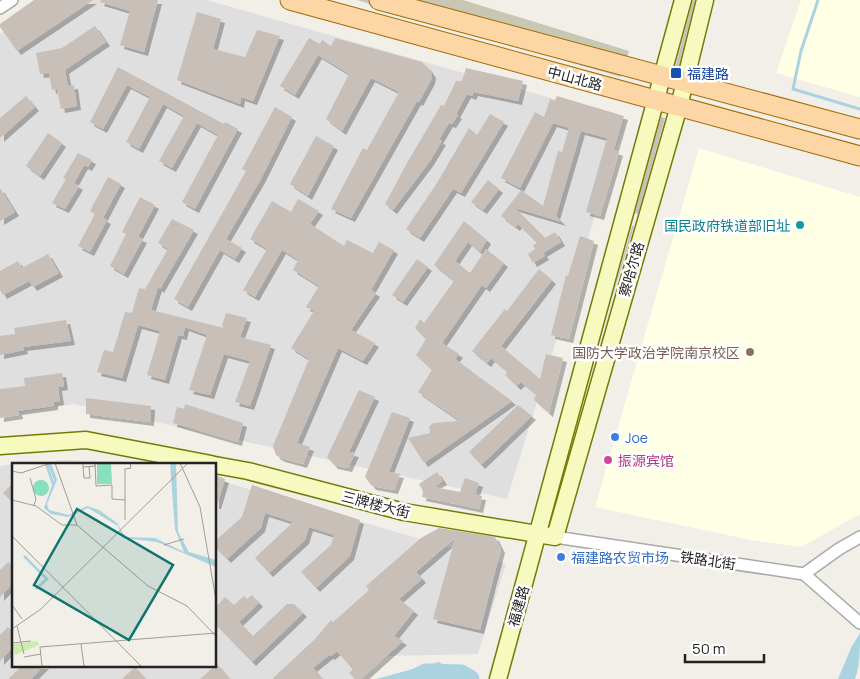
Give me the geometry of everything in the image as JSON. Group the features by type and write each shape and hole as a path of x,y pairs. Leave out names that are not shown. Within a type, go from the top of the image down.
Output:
{"main road":[{"name":"中山北路","path":"290,0 860,156"},
{"name":"中山北路","path":"379,0 860,129"},
{"name":"察哈尔路","path":"538,533 684,0"},
{"name":"察哈尔路","path":"555,537 679,106 706,0"},
{"name":"三牌楼大街","path":"0,446 86,440 208,463"},
{"name":"三牌楼大街","path":"216,465 248,471 404,512 538,533"},
{"name":"铁路北街","path":"538,533 555,537"},
{"name":"福建路","path":"498,679 538,533"}],"street":[{"path":"0,8 12,0"},
{"path":"860,536 804,574 860,623"},
{"name":"铁路北街","path":"555,537 804,574"}],"shaded area":[{"path":"50,0 207,0 625,119 507,499 74,404 0,417 0,34"},
{"path":"357,0 463,0 629,51 621,77"},
{"path":"801,0 860,0 860,97 776,73"},
{"name":"国防大学政治学院南京校区","path":"699,148 860,197 860,514 801,547 751,540 595,507"},
{"path":"64,460 160,463 29,463"},
{"path":"12,464 12,666 216,666 216,479 506,564 478,654 388,656 358,679 0,679 0,466"}],"water":[{"path":"860,633 859,663 855,679 838,679 851,648"},
{"path":"439,662 468,679 376,679"}],"building":[{"path":"34,0 93,0 17,51 0,27 0,24"},
{"path":"101,0 158,0 144,52 120,45 130,11 100,2"},
{"path":"693,0 695,0 678,69 675,68"},
{"path":"197,12 221,19 213,49 245,57 257,30 280,36 253,101 241,97 240,104 177,80"},
{"path":"95,26 106,42 65,70 68,86 74,85 77,106 61,109 57,89 52,90 49,73 40,74 36,53 62,48"},
{"path":"309,38 320,44 322,40 331,46 335,38 422,62 432,74 431,80 419,102 417,101 351,218 331,209 363,148 367,150 399,92 371,78 342,131 326,119 349,74 318,55 295,95 280,86"},
{"path":"118,67 224,124 225,122 238,129 195,209 182,202 218,135 197,123 172,168 159,161 184,116 163,104 139,149 126,142 150,97 127,85 103,129 90,122"},
{"path":"466,68 523,81 518,101 474,92 472,96 467,94 456,114 458,115 452,124 449,123 439,140 442,141 430,161 393,210 385,204 441,105 444,106 456,81 462,81"},
{"path":"26,96 35,107 0,138 0,118"},
{"path":"557,96 624,116 614,150 619,152 600,216 586,212 607,138 581,131 556,216 562,222 515,208 545,238 555,232 561,242 543,253 545,256 533,263 528,254 535,249 533,245 537,243 518,224 516,227 501,216 521,190 543,206 558,151 562,152 569,128 553,123 520,188 501,178 535,112 544,117 550,99 555,101"},
{"path":"275,107 292,117 261,179 226,239 242,248 235,259 220,250 188,307 174,299 246,171 242,169"},
{"path":"490,114 504,122 461,193 453,189 420,238 406,229 437,183 469,128 477,135"},
{"path":"661,117 665,118 638,214 635,213"},
{"path":"48,133 62,143 40,176 26,166"},
{"path":"316,136 334,146 308,196 290,184"},
{"path":"78,153 92,160 88,167 84,165 74,183 79,186 65,209 52,203 66,179 63,178"},
{"path":"108,177 121,184 103,218 107,220 90,252 78,246 95,214 90,211"},
{"path":"488,180 499,189 483,210 471,202"},
{"path":"0,188 15,212 0,221"},
{"path":"140,197 155,205 138,237 143,239 124,274 110,266 126,234 122,232"},
{"path":"298,199 319,211 310,224 344,246 347,240 373,253 379,242 394,250 371,290 376,293 351,330 375,343 363,361 338,348 297,443 310,447 303,464 276,455 273,446 309,359 291,348 314,311 306,307 319,286 293,270 298,260 282,250 255,297 243,290 267,249 250,239 272,201 291,212"},
{"path":"172,219 194,230 160,289 158,287 151,310 224,328 222,326 226,313 247,318 240,337 271,345 250,406 235,402 250,361 224,354 210,395 189,390 207,335 185,327 183,336 178,335 165,380 147,375 160,331 138,325 122,378 97,372 104,350 113,352 125,312 132,313 139,288 145,289 168,249 158,243"},
{"path":"464,221 487,240 480,252 468,242 455,261 470,273 486,249 504,263 486,288 482,285 442,343 459,354 455,359 512,401 424,463 408,438 430,433 429,427 433,423 460,421 418,392 432,370 416,355 426,339 415,328 420,319 424,323 454,281 434,265"},
{"path":"632,226 634,226 608,312"},
{"path":"580,236 594,241 569,339 551,335 566,275 568,276"},
{"path":"48,254 59,273 33,287 29,281 3,295 0,290 0,271 18,261 22,268"},
{"path":"417,259 428,267 403,302 392,295"},
{"path":"539,269 552,280 501,346 540,379 546,354 563,358 549,413 534,400 536,394 521,382 517,386 505,375 508,372 491,358 487,363 472,351 505,309 507,311"},
{"path":"66,320 71,341 23,347 24,350 0,355 0,336 15,334 14,328"},
{"path":"62,373 64,386 58,387 60,401 54,402 54,406 18,411 19,415 0,418 0,389 25,386 24,378"},
{"path":"359,390 375,397 349,452 355,453 348,468 334,465 327,457"},
{"path":"86,398 151,406 150,422 86,414"},
{"path":"185,404 243,423 238,442 173,423 177,407 184,409"},
{"path":"518,405 532,416 481,465 469,452"},
{"path":"392,412 410,418 389,472 400,474 394,490 372,486 365,477"},
{"path":"437,472 443,481 433,487 460,492 465,478 479,483 475,495 482,496 479,509 422,497 423,491 419,484"},
{"path":"216,475 225,479 216,505"},
{"path":"12,484 12,502 3,493"},
{"path":"252,485 360,520 350,556 316,588 301,572 331,545 334,535 309,527 305,540 269,573 255,558 293,522 265,513 261,528 227,559 216,548 216,540 242,517"},
{"path":"439,528 495,537 501,549 480,630 433,619 455,538 416,572 422,579 399,599 414,611 394,636 403,641 361,679 355,679 349,673 353,670 337,651 313,668 323,679 272,679 315,639 331,620 333,622 369,590 366,586 421,538"},
{"path":"8,562 12,565 12,584 0,597 0,570"},
{"path":"252,595 259,603 239,622 253,636 287,604 294,604 303,613 252,662 216,625 216,607 225,597 234,605 244,596 247,599"},
{"path":"8,627 12,631 12,648 0,661 0,635"},
{"path":"22,666 44,666 31,679 8,679"},
{"path":"216,666 230,679 200,679"},
{"path":"135,667 146,679 122,679"}],"waterway":[{"path":"818,0 801,51 793,89 860,109"},
{"path":"414,679 426,673 461,674 470,679"}],"place":[{"name":"福建路","path":"676,73"},
{"name":"国民政府铁道部旧址","path":"800,225"},
{"name":"国防大学政治学院南京校区","path":"750,352"},
{"name":"Joe","path":"615,437"},
{"name":"振源宾馆","path":"608,460"},
{"name":"福建路农贸市场","path":"561,557"}]}
